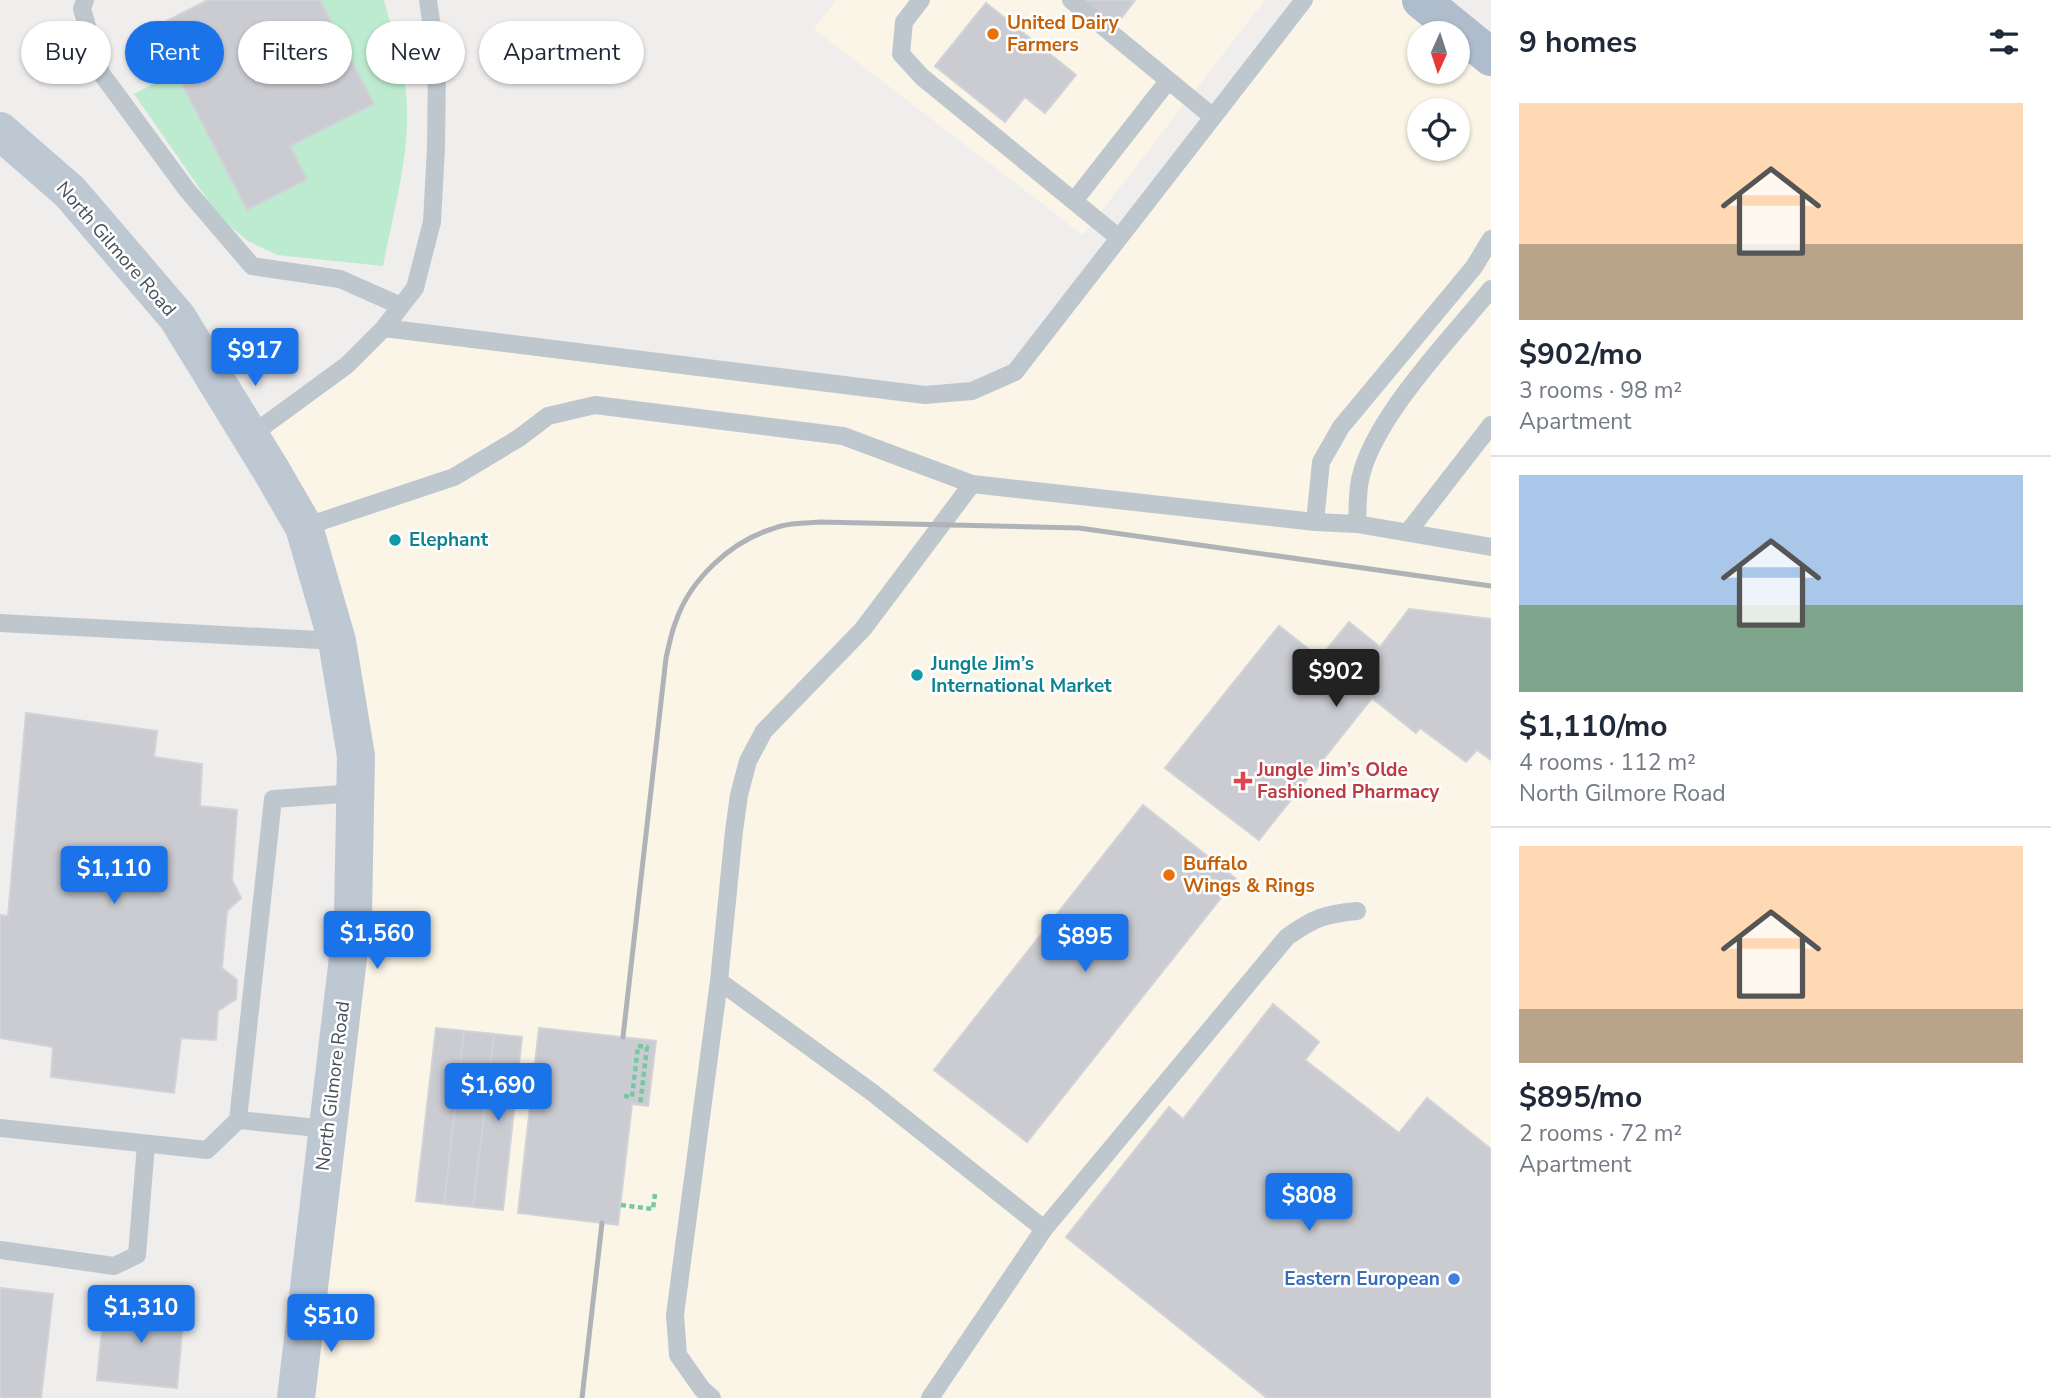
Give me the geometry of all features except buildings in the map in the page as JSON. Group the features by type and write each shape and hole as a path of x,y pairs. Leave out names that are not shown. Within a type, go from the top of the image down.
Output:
{"main road":[{"path":"1421,0 1491,57"}],"street":[{"name":"North Gilmore Road","path":"0,131 70,192 177,317 304,527 337,640 356,756 353,915 296,1398"}],"lane":[{"path":"85,0 82,9 101,73 187,190 252,266 340,279 401,306"},
{"path":"250,436 347,365 384,328 415,288 432,222 438,63 428,0"},
{"path":"921,0 904,22 901,54 922,77 1119,238"},
{"path":"1071,0 1213,117"},
{"path":"384,328 925,395 972,391 1015,372 1304,0"},
{"path":"1074,201 1168,81"},
{"path":"1315,522 1321,462 1341,427 1474,267 1491,239"},
{"path":"1357,524 1359,481 1368,454 1399,402 1491,289"},
{"path":"304,527 454,477 519,438 548,416 595,405 843,436 972,484 1315,522 1357,524 1491,547"},
{"path":"1408,532 1491,425"},
{"path":"712,1398 702,1390 678,1355 675,1315 719,981 734,831 739,795 748,761 764,731 863,629 972,484"},
{"path":"0,623 337,640"},
{"path":"0,1128 207,1150 238,1120 273,799 356,793"},
{"path":"930,1398 1044,1229 1287,937 1311,920 1334,913 1357,911"},
{"path":"719,981 873,1093 1044,1229"},
{"path":"238,1120 328,1129"},
{"path":"0,1250 114,1266 136,1255 146,1144"}],"path":[{"path":"624,1096 632,1097 638,1046 647,1047 640,1105"},
{"path":"621,1205 653,1209 655,1195"}],"shaded area":[{"path":"836,0 1265,0 1083,235 814,29"},
{"name":"Jungle Jim’s International Market","path":"1304,0 1421,0 1447,21 1407,21 1407,84 1470,84 1470,40 1491,57 1491,1398 296,1398 353,915 337,641 250,436 384,328 925,395 1015,372"}],"green space":[{"path":"320,0 384,0 390,21 366,21 366,84 405,84 406,146 383,266 277,255 248,241 221,219 134,94 153,84 181,84 247,210 290,146 373,104 352,63 352,21 331,21"}],"railway":[{"path":"623,1037 666,658 671,635 682,606 701,577 727,553 756,535 784,526 820,522 1079,528 1491,586"},
{"path":"582,1398 602,1223"}],"place":[{"name":"United Dairy Farmers","path":"993,34"},
{"name":"Elephant","path":"395,540"},
{"name":"Jungle Jim’s International Market","path":"917,675"},
{"name":"Jungle Jim’s Olde Fashioned Pharmacy","path":"1243,781"},
{"name":"Buffalo Wings & Rings","path":"1169,875"},
{"name":"Eastern European","path":"1454,1279"}]}
